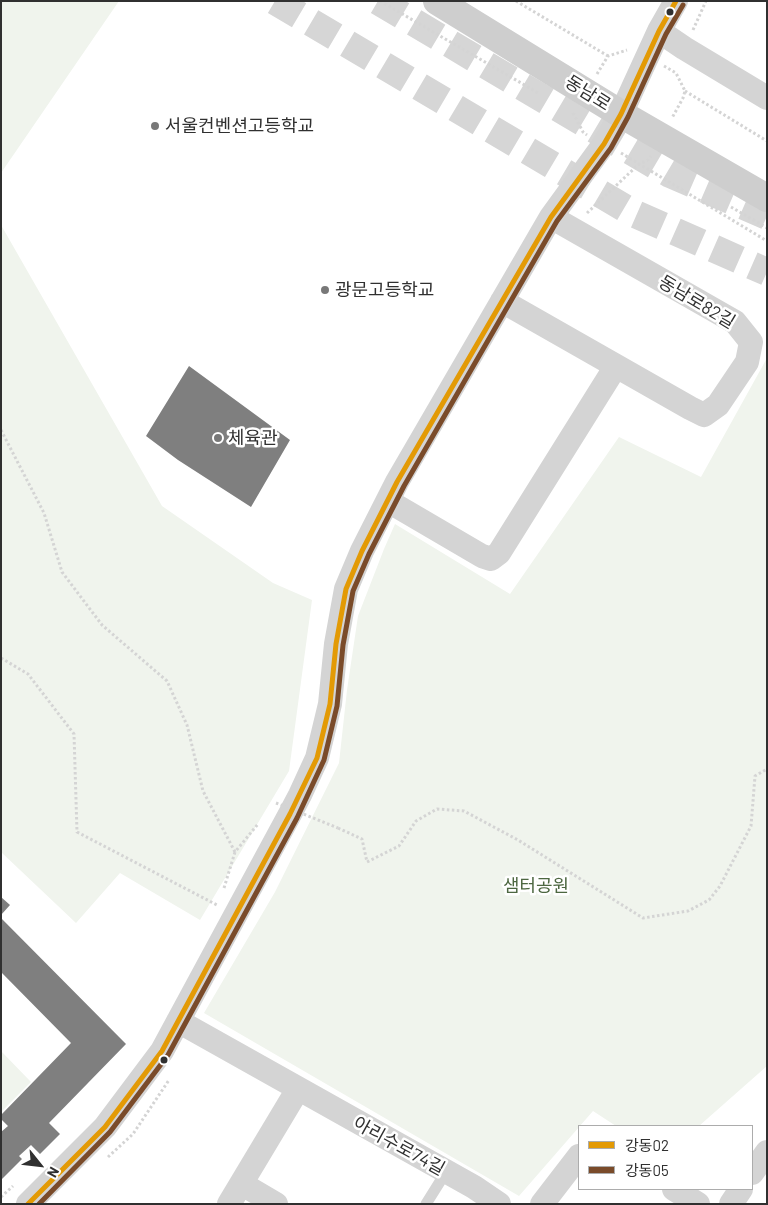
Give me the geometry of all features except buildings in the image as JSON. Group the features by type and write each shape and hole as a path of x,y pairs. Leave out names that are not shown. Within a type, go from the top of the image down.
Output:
{"main road":[{"name":"동남로","path":"437,1 621,114 767,198"}],"street":[{"path":"28,1204 105,1127 162,1051 178,1022 300,795 317,758 330,704 336,644 346,589 362,551 402,474 551,217 604,144 621,114 659,31 676,1"},
{"path":"659,31 767,98"},
{"name":"동남로82길","path":"502,301 704,415 718,405 747,362 751,342 735,322 551,217"},
{"path":"388,501 482,556 491,559 499,552 616,366"},
{"name":"아리수로74길","path":"178,1022 446,1172 499,1204"},
{"path":"230,1204 298,1090"},
{"path":"753,1173 767,1152"},
{"path":"542,1204 578,1157"},
{"path":"242,1184 276,1204"},
{"path":"676,1190 698,1204"},
{"path":"731,1204 740,1190"}],"lane":[{"path":"426,1204 446,1172"}],"path":[{"path":"380,1 548,98"},
{"path":"516,1 608,56"},
{"path":"676,73 685,91 767,141"},
{"path":"684,98 685,91"},
{"path":"573,113 583,132"},
{"path":"640,164 767,241"},
{"path":"1,430 44,513 62,572 102,625 167,681 188,725 203,791 235,852"},
{"path":"1,658 28,674 74,734 78,832 219,906 221,897"},
{"path":"270,810 276,803 362,839 367,862 399,846 416,821 437,809 464,811 518,840 643,918 688,911 709,900 720,886 751,826 756,776 767,769"},
{"path":"224,888 235,852 259,824"}],"green space":[{"path":"1,1 119,1 1,173"},
{"path":"1,225 162,506 273,583 312,600 289,771 200,920 120,873 76,923 1,852"},
{"name":"샘터공원","path":"767,358 767,1066 700,1125 614,1125 593,1111 581,1125 578,1125 578,1128 519,1196 204,1013 275,892 339,763 358,616 395,524 510,594 619,437 701,477"},
{"path":"1,1051 31,1082 1,1112"}],"tunnel":[{"path":"275,1 633,213 767,272"},
{"path":"378,1 670,174 767,216"}],"transit line":[{"name":"강동02","path":"28,1204 105,1127 162,1051 290,814 317,758 330,704 336,644 346,589 362,551 397,482 551,217 604,144 621,114 659,31 676,1"},
{"name":"강동05","path":"39,1204 110,1132 168,1055 297,818 324,760 337,706 343,645 353,591 369,554 404,486 557,221 611,148 628,117 666,34 683,5"}],"place":[{"name":"서울컨벤션고등학교","path":"155,126"},
{"name":"광문고등학교","path":"325,290"},
{"name":"체육관","path":"218,438"}]}
